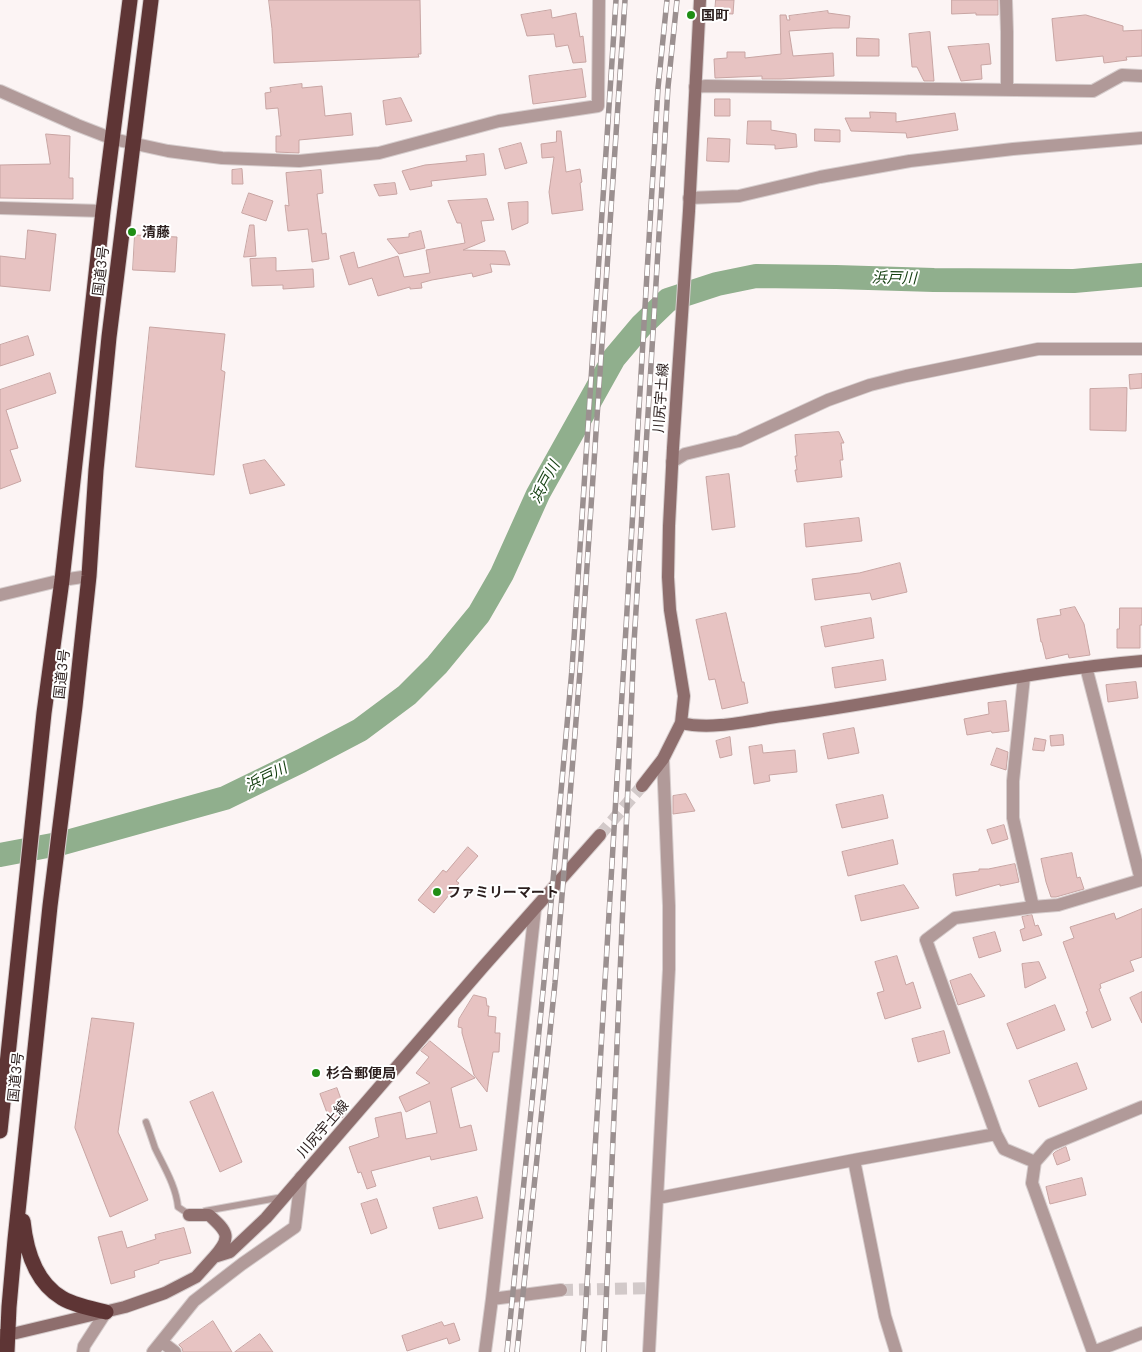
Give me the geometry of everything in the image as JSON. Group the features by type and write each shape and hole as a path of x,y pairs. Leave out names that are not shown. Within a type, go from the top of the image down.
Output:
{"highway":[{"name":"国道3号","path":"0,1131 44,713 62,580 103,211 130,0"},
{"name":"国道3号","path":"7,1352 4,1335 50,906 90,576 96,470 108,346 152,0"},
{"path":"21,1187 24,1236 31,1262 42,1280 50,1290 63,1299 106,1312"}],"main road":[{"name":"川尻宇土線","path":"642,786 663,759 681,723 684,696 670,610 668,576 669,526 672,448 689,205 700,0"},
{"path":"681,723 703,726 738,722 1086,667 1142,661"},
{"name":"川尻宇土線","path":"4,1335 106,1312 165,1293 196,1277 214,1257 230,1252 266,1218 600,835"},
{"path":"189,1215 209,1215 223,1227 226,1239 224,1245 214,1257"}],"street":[{"path":"0,91 76,125 113,139 168,151 222,158 299,161 378,153 499,121 598,106 598,0"},
{"path":"1006,0 1006,90"},
{"path":"695,87 1093,91 1122,75 1142,76"},
{"path":"689,205 739,196 820,177 910,161 1013,149 1142,138"},
{"path":"0,208 103,211"},
{"path":"672,462 684,454 739,441 828,400 870,385 906,376 1038,350 1142,349"},
{"path":"0,594 62,580 90,576"},
{"path":"1035,1162 1004,1149 996,1134 926,940 955,918 1032,906 1058,905 1141,880 1086,667"},
{"path":"1024,677 1013,781 1014,818 1032,906"},
{"path":"649,1352 669,970 669,906 663,759"},
{"path":"485,1352 535,910"},
{"path":"1142,1107 1050,1144 1035,1162 1032,1183 1093,1352 1142,1333"},
{"path":"658,1198 996,1134"},
{"path":"854,1160 885,1316 896,1352"},
{"path":"153,1352 194,1301 295,1227 302,1177"},
{"path":"492,1299 562,1290"},
{"path":"83,1352 84,1346 106,1312"},
{"path":"162,1342 175,1352"}],"lane":[{"path":"146,1122 177,1198 178,1207 189,1215 285,1196"}],"building":[{"path":"269,0 420,0 421,54 418,54 419,57 274,63"},
{"path":"716,0 734,0 733,14 715,13"},
{"path":"952,0 998,0 998,15 976,15 976,13 952,14"},
{"path":"551,10 552,18 576,13 580,37 583,36 586,62 573,63 568,45 556,47 554,34 527,36 521,15"},
{"path":"828,11 828,13 850,16 849,28 789,31 793,56 833,53 834,76 781,79 762,79 762,76 715,78 714,59 727,58 727,52 745,52 745,58 781,54 780,15 786,15 787,20 790,20 789,16"},
{"path":"1086,15 1123,26 1123,31 1142,30 1142,56 1126,57 1127,60 1104,63 1103,56 1056,61 1052,19"},
{"path":"930,32 934,81 924,81 917,67 912,67 909,34"},
{"path":"857,38 879,39 879,56 857,56"},
{"path":"989,44 991,64 981,65 982,79 961,81 948,47"},
{"path":"582,69 586,97 533,104 529,76"},
{"path":"302,84 302,88 322,86 325,116 351,113 353,135 299,140 299,153 276,152 276,136 281,136 278,108 266,109 265,93 271,92 270,88"},
{"path":"401,98 412,121 386,125 383,101"},
{"path":"715,99 730,99 730,116 715,116"},
{"path":"870,112 896,113 896,122 955,113 958,130 907,138 906,133 851,131 845,118 870,118"},
{"path":"748,121 771,121 771,130 796,134 797,147 775,149 775,145 747,144"},
{"path":"815,129 840,130 840,142 815,141"},
{"path":"557,131 561,131 566,172 580,169 583,210 552,214 549,192 554,157 542,158 541,144 556,142"},
{"path":"46,134 70,136 69,178 73,178 73,199 0,198 0,165 50,164"},
{"path":"708,138 730,139 729,162 707,161"},
{"path":"521,143 527,163 505,169 499,149"},
{"path":"484,154 486,175 431,181 432,186 410,190 402,171 425,165 467,161 466,156"},
{"path":"242,169 243,184 232,184 232,170"},
{"path":"321,170 323,193 317,194 322,234 326,233 329,259 312,262 308,229 288,231 285,205 289,206 286,173"},
{"path":"395,183 397,194 379,196 374,185"},
{"path":"249,193 273,201 266,221 242,213"},
{"path":"487,199 494,220 481,221 485,241 463,250 505,251 510,265 490,264 492,272 473,277 472,273 432,280 421,283 422,288 410,289 410,287 378,296 372,278 349,285 340,256 354,252 358,268 398,256 404,277 430,273 426,250 465,243 461,223 457,223 448,201"},
{"path":"528,202 528,223 512,230 508,203"},
{"path":"250,225 254,225 256,256 244,257"},
{"path":"28,230 56,234 50,291 0,286 0,256 25,259"},
{"path":"421,231 425,248 399,254 387,239 409,237 409,234"},
{"path":"135,235 177,237 175,272 133,270"},
{"path":"276,258 276,271 313,269 314,287 283,289 283,285 252,286 250,259"},
{"path":"150,327 225,334 221,370 225,372 214,475 136,467"},
{"path":"28,336 34,355 0,366 0,345"},
{"path":"50,373 56,393 6,410 18,448 10,450 21,481 0,489 0,390"},
{"path":"1142,374 1142,388 1130,389 1129,375"},
{"path":"1127,388 1126,431 1090,430 1090,389"},
{"path":"839,432 844,443 841,443 843,460 840,460 842,477 797,482 795,435"},
{"path":"265,460 285,485 250,494 243,465"},
{"path":"729,474 735,527 712,530 706,477"},
{"path":"859,518 862,541 806,547 804,524"},
{"path":"900,563 907,592 872,600 870,593 815,600 812,579 859,573"},
{"path":"1075,607 1084,624 1090,655 1069,658 1068,654 1046,659 1037,619 1061,615 1060,610"},
{"path":"1120,608 1142,608 1140,648 1117,648"},
{"path":"726,613 748,703 722,709 715,679 709,680 696,620"},
{"path":"871,618 874,638 825,647 821,627"},
{"path":"883,660 886,680 835,688 832,668"},
{"path":"1136,682 1138,698 1108,702 1106,685"},
{"path":"1006,701 1009,731 992,733 991,731 967,735 964,719 989,714 988,703"},
{"path":"854,728 859,753 828,759 823,734"},
{"path":"1063,735 1064,745 1051,746 1050,736"},
{"path":"730,737 732,755 720,758 716,741"},
{"path":"1035,738 1046,740 1044,751 1033,750"},
{"path":"762,745 763,753 795,750 797,772 769,775 770,781 754,784 749,747"},
{"path":"997,748 1008,752 1006,770 991,765"},
{"path":"686,794 695,811 673,814 673,796"},
{"path":"883,795 888,818 842,828 836,805"},
{"path":"1004,825 1008,839 992,844 987,830"},
{"path":"893,840 898,864 848,876 842,852"},
{"path":"468,847 478,856 456,881 459,883 434,913 418,900 443,870 446,872"},
{"path":"1072,853 1077,878 1080,877 1084,889 1051,897 1041,859"},
{"path":"1015,864 1019,882 1000,886 1000,884 956,896 953,874"},
{"path":"904,885 919,908 861,921 855,896"},
{"path":"1142,909 1142,957 1130,961 1134,971 1100,984 1101,988 1099,989 1111,1020 1092,1028 1086,1012 1088,1011 1063,942 1074,938 1070,927 1114,913 1116,919"},
{"path":"1032,915 1035,926 1038,925 1042,935 1023,941 1020,930 1025,928 1022,917"},
{"path":"995,932 1001,951 979,958 973,938"},
{"path":"897,956 906,985 913,982 921,1008 885,1019 877,993 884,991 875,962"},
{"path":"1039,962 1046,978 1025,988 1022,964"},
{"path":"971,974 985,996 958,1005 950,981"},
{"path":"1142,992 1142,1023 1130,998"},
{"path":"474,995 486,998 487,1006 489,1006 488,1016 496,1017 495,1033 500,1033 499,1052 493,1052 487,1092 474,1075 462,1028 458,1027 459,1019"},
{"path":"1055,1005 1065,1030 1017,1049 1007,1024"},
{"path":"92,1018 134,1023 118,1132 148,1200 110,1217 75,1128"},
{"path":"944,1031 950,1053 918,1062 912,1039"},
{"path":"430,1041 475,1078 451,1088 460,1128 471,1125 477,1150 431,1160 430,1156 371,1171 376,1186 367,1189 361,1172 358,1173 349,1147 379,1137 375,1118 401,1112 406,1139 437,1133 430,1101 406,1112 399,1097 430,1083 416,1073 429,1057 421,1051"},
{"path":"1077,1063 1087,1089 1039,1107 1029,1081"},
{"path":"337,1088 346,1113 343,1117 330,1121 320,1094"},
{"path":"213,1092 242,1162 220,1172 190,1102"},
{"path":"1066,1147 1070,1160 1057,1165 1053,1154"},
{"path":"1082,1178 1086,1195 1050,1204 1046,1187"},
{"path":"477,1197 483,1218 439,1229 433,1208"},
{"path":"377,1199 387,1228 371,1234 361,1204"},
{"path":"184,1228 191,1253 159,1261 159,1263 134,1271 135,1277 111,1284 98,1237 122,1231 127,1248 156,1239 155,1235"},
{"path":"213,1321 232,1352 183,1352 179,1345"},
{"path":"442,1322 444,1326 454,1323 460,1340 449,1344 447,1338 407,1351 402,1336"},
{"path":"260,1334 273,1352 235,1352"}],"waterway":[{"name":"浜戸川","path":"0,855 63,843 225,798 360,730 407,695 437,665 479,614 502,574 538,494 614,358 641,326 668,300 717,284 756,276 1074,281 1142,275"}],"tunnel":[{"path":"600,835 642,786"},
{"path":"561,1290 652,1288"}],"railway":[{"path":"507,1352 544,981 572,669 616,0"},
{"path":"517,1352 555,983 580,671 625,0"},
{"path":"583,1352 658,88 667,0"},
{"path":"604,1352 634,643 668,87 677,0"}],"place":[{"name":"国町","path":"691,15"},
{"name":"清藤","path":"132,232"},
{"name":"ファミリーマート","path":"437,892"},
{"name":"杉合郵便局","path":"316,1073"}]}
